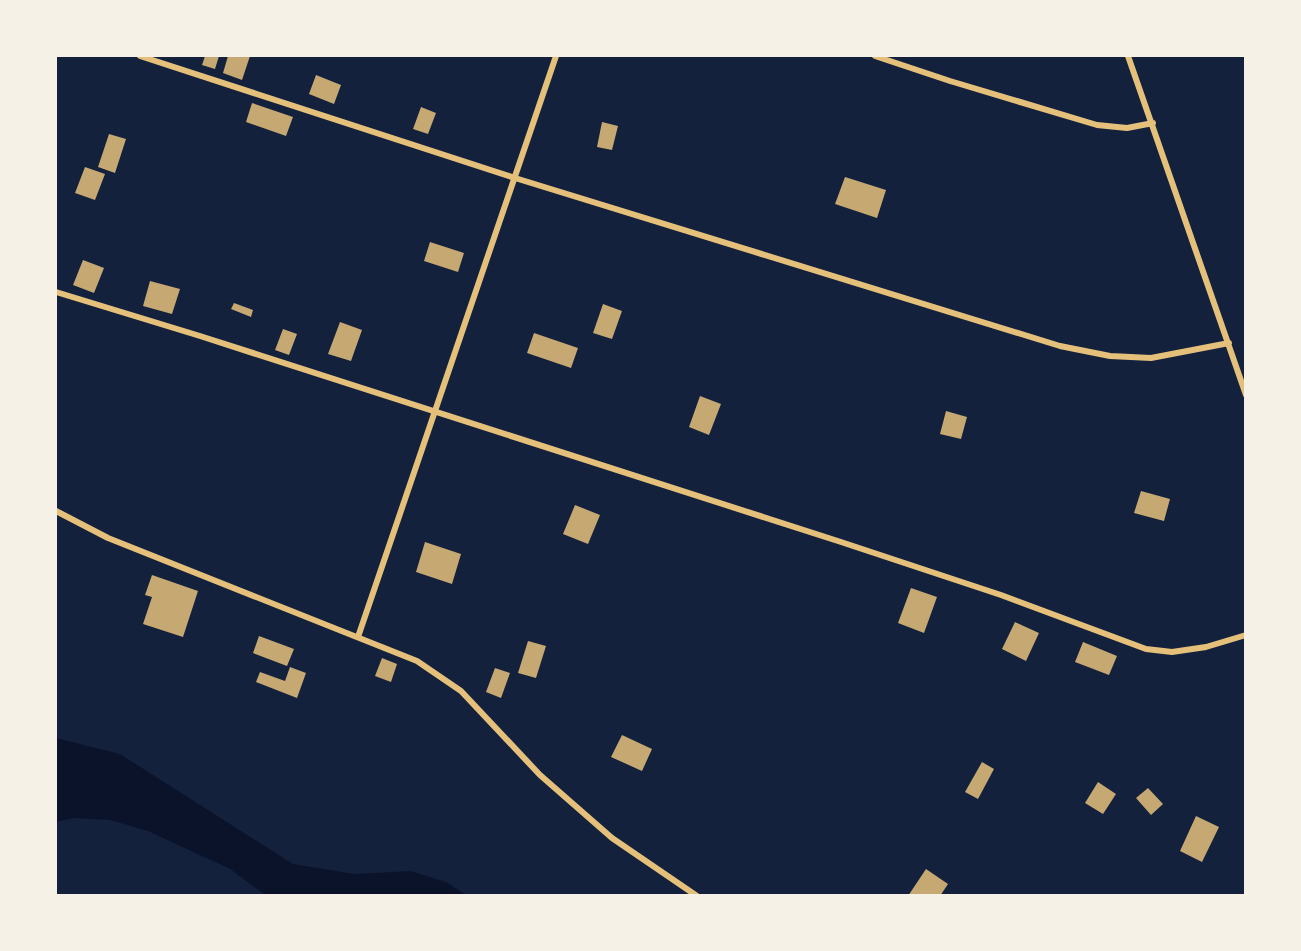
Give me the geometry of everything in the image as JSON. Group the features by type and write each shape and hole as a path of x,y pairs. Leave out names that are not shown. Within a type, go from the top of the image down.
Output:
{"street":[{"path":"140,56 515,178 1060,346 1110,356 1152,358 1229,343"},
{"path":"358,637 556,56"},
{"path":"875,56 1097,125 1127,128 1153,123"},
{"path":"1128,56 1229,343 1245,395"},
{"path":"56,292 200,336 862,549 1000,595 1146,649 1172,652 1206,647 1245,635"},
{"path":"56,511 108,538 417,661 461,691 540,775 612,838 697,896"}],"water":[{"path":"56,738 120,754 293,864 355,874 411,871 446,882 466,895 265,895 230,869 148,831 110,820 74,818 56,822"}],"building":[{"path":"205,56 219,56 215,69 202,65"},
{"path":"228,56 250,56 242,80 223,73"},
{"path":"316,75 341,85 334,104 309,94"},
{"path":"252,103 293,117 286,136 246,122"},
{"path":"421,107 436,113 428,134 413,129"},
{"path":"602,122 618,126 612,150 597,147"},
{"path":"109,134 126,139 115,173 98,167"},
{"path":"85,167 105,174 95,200 75,193"},
{"path":"845,177 886,190 877,218 835,204"},
{"path":"430,242 464,253 458,272 424,261"},
{"path":"83,260 104,268 94,293 73,285"},
{"path":"150,281 180,289 172,314 143,306"},
{"path":"234,303 253,310 251,317 231,309"},
{"path":"603,304 622,311 612,339 593,333"},
{"path":"340,322 362,330 351,361 328,354"},
{"path":"283,329 297,334 289,355 275,350"},
{"path":"534,333 578,348 571,368 527,353"},
{"path":"700,396 721,404 709,435 689,427"},
{"path":"946,411 967,417 961,439 940,434"},
{"path":"1141,491 1170,499 1164,521 1134,513"},
{"path":"575,505 600,515 588,544 563,534"},
{"path":"425,542 461,554 452,584 416,572"},
{"path":"152,575 198,591 183,637 143,624 152,597 145,595"},
{"path":"911,588 937,597 924,633 898,623"},
{"path":"1015,622 1039,633 1026,661 1002,649"},
{"path":"259,636 294,649 287,666 253,653"},
{"path":"528,641 546,646 536,678 518,673"},
{"path":"1083,642 1117,656 1109,675 1075,662"},
{"path":"382,658 397,664 391,682 375,676"},
{"path":"290,667 306,673 297,698 256,682 260,672 285,681"},
{"path":"495,668 510,673 501,698 486,692"},
{"path":"622,735 652,749 642,771 611,757"},
{"path":"982,762 994,769 978,799 965,792"},
{"path":"1098,782 1116,794 1103,814 1085,803"},
{"path":"1148,788 1163,804 1151,815 1136,798"},
{"path":"1196,816 1219,827 1202,862 1180,851"},
{"path":"926,869 948,884 940,896 908,896"}]}
